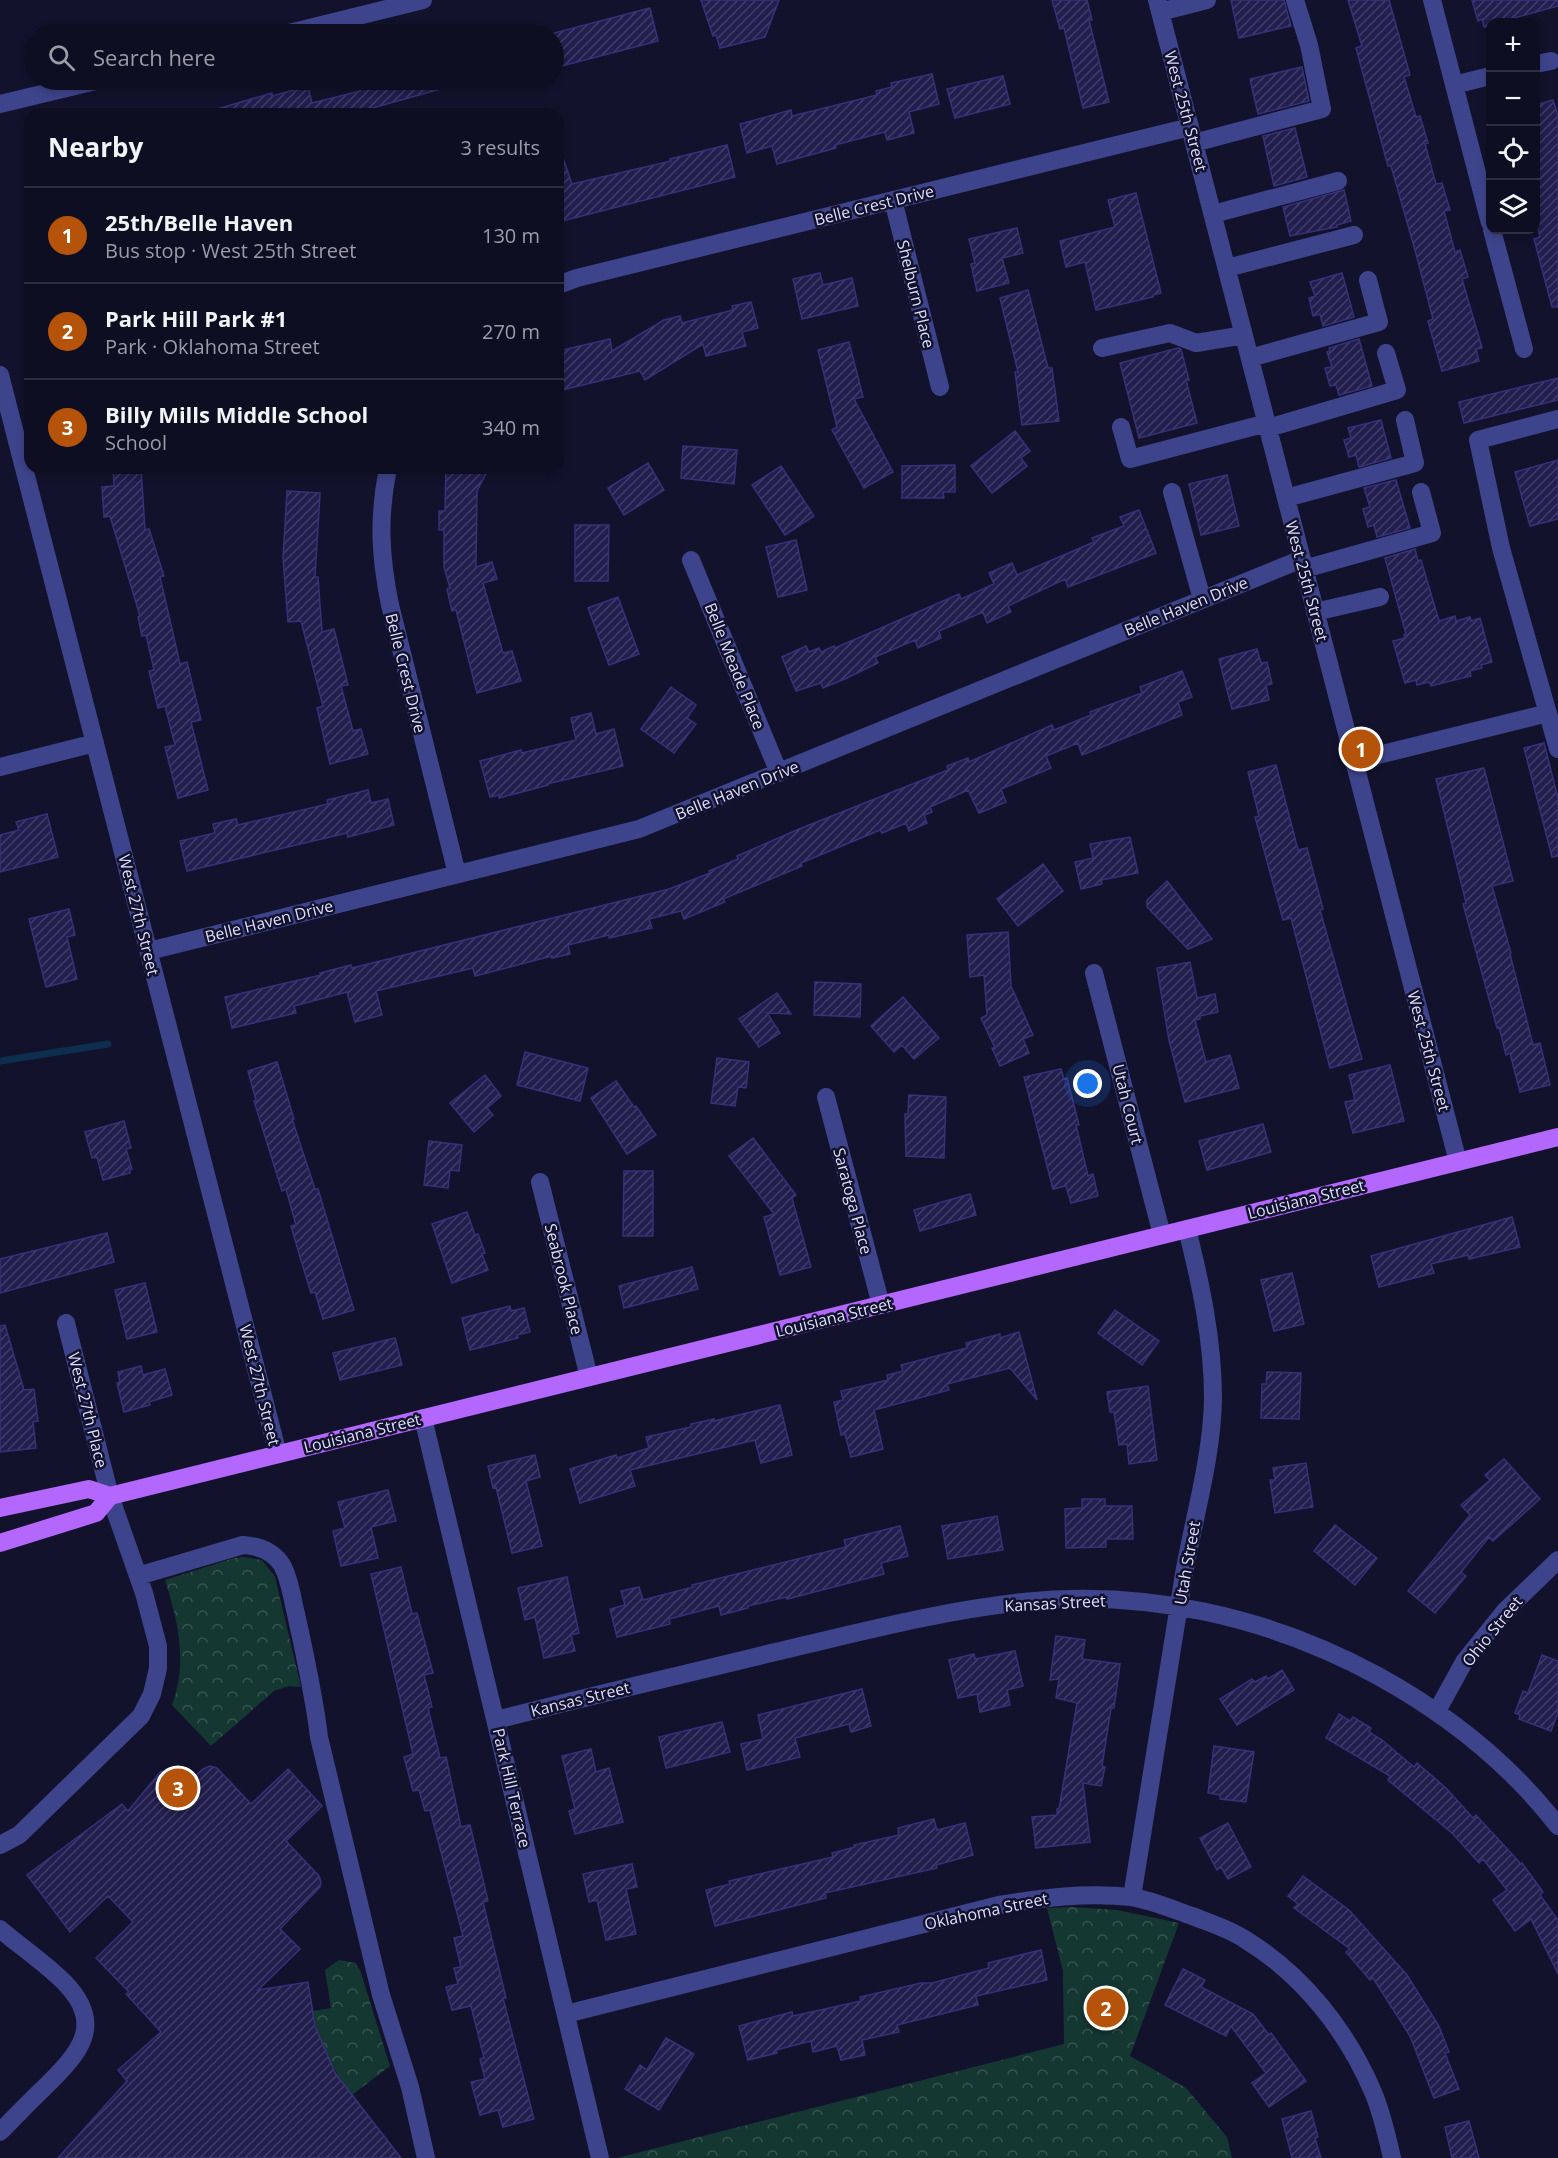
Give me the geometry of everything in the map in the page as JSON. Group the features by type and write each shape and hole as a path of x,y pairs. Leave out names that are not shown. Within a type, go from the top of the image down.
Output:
{"main road":[{"name":"Louisiana Street","path":"0,1508 89,1489 110,1496 1558,1137"},
{"name":"Louisiana Street","path":"0,1543 96,1513 110,1496"}],"street":[{"path":"326,24 423,0"},
{"path":"1160,4 1207,0"},
{"name":"Belle Crest Drive","path":"564,283 892,200 1322,109 1295,0"},
{"path":"1432,0 1486,204"},
{"name":"West 25th Street","path":"1160,4 1458,1162"},
{"path":"1454,85 1486,77"},
{"path":"0,104 58,90"},
{"path":"1213,214 1338,181"},
{"name":"Shelburn Place","path":"892,200 940,387"},
{"path":"1493,234 1524,349"},
{"path":"1227,268 1354,235"},
{"path":"1250,358 1379,322 1368,280"},
{"path":"1102,348 1170,333 1196,343 1244,335"},
{"path":"1122,427 1130,459 1397,390 1386,353"},
{"name":"West 27th Street","path":"0,375 24,468"},
{"path":"1558,418 1478,440 1501,548 1558,749"},
{"path":"1286,498 1414,463 1406,420"},
{"name":"West 27th Street","path":"26,474 278,1454"},
{"name":"Belle Crest Drive","path":"387,474 381,528 381,563 457,874"},
{"path":"1172,492 1202,599"},
{"name":"Belle Haven Drive","path":"148,951 639,829 1202,599 1303,564 1432,533 1420,492"},
{"name":"Belle Meade Place","path":"691,560 779,773"},
{"path":"1315,612 1380,597"},
{"path":"1354,761 1548,713"},
{"path":"0,766 95,743"},
{"name":"Utah Court","path":"1094,973 1162,1235"},
{"name":"Saratoga Place","path":"826,1097 881,1305"},
{"name":"Seabrook Place","path":"540,1182 589,1377"},
{"name":"Utah Street","path":"1132,1897 1179,1606 1210,1436 1213,1400 1207,1318 1187,1229"},
{"name":"West 27th Place","path":"0,1845 19,1835 141,1716 152,1694 158,1668 158,1646 138,1576 110,1496 66,1323"},
{"name":"Park Hill Terrace","path":"423,1418 600,2158"},
{"path":"138,1576 243,1545 257,1546 272,1553 282,1566 289,1585 314,1696 319,1737 379,1984 410,2086 426,2158"},
{"name":"Ohio Street","path":"1437,1712 1464,1662 1505,1611 1558,1560"},
{"name":"Kansas Street","path":"496,1720 884,1626 955,1612 1024,1602 1121,1600 1179,1606 1250,1622 1308,1642 1364,1668 1437,1712 1483,1747 1526,1788 1558,1826"},
{"name":"Oklahoma Street","path":"566,2014 999,1905 1038,1898 1068,1896 1132,1897 1211,1923 1245,1939 1278,1963 1309,1992 1335,2024 1360,2064 1379,2109 1392,2158"},
{"path":"0,1929 64,1982 79,2001 86,2024 82,2044 73,2060 0,2132"}],"green space":[{"path":"234,1558 262,1560 275,1577 301,1687 289,1686 274,1691 211,1746 172,1705 177,1689 180,1658 174,1611 165,1580"},
{"path":"1047,1908 1117,1910 1179,1923 1130,2056 1186,2088 1227,2137 1232,2158 617,2158 1064,2044 1063,1971"},
{"path":"339,1960 355,1963 360,1970 390,2066 352,2095 327,2056 313,2011 331,2008 325,1970"}],"building":[{"path":"701,0 779,0 765,37 720,48 716,35 713,36"},
{"path":"1052,0 1087,0 1092,20 1089,20 1109,102 1083,108 1064,28 1060,29"},
{"path":"1231,0 1284,0 1291,26 1239,38"},
{"path":"1348,0 1389,0 1410,75 1404,77 1416,117 1420,116 1436,184 1442,183 1450,210 1444,211 1455,252 1460,250 1468,277 1462,279 1482,348 1476,349 1479,361 1442,371 1428,321 1433,319 1356,48 1362,46"},
{"path":"1472,0 1558,0 1558,6 1514,18 1486,18 1486,26 1484,27 1482,19 1478,21"},
{"path":"650,8 658,41 564,65 564,30"},
{"path":"1302,67 1309,101 1258,114 1250,79"},
{"path":"932,74 939,104 909,112 914,133 887,140 885,132 777,164 772,146 747,153 740,124 791,110 792,116 877,95 876,91 892,87 891,83"},
{"path":"1003,76 1010,104 955,118 947,89"},
{"path":"294,90 309,90 312,103 360,91 437,90 373,108 220,108 272,93 272,96"},
{"path":"1553,100 1558,115 1558,307 1552,307 1534,239 1540,237 1540,104"},
{"path":"1295,128 1307,177 1274,186 1263,136"},
{"path":"727,145 735,177 564,220 564,161 572,184 671,161 670,159"},
{"path":"1344,190 1351,221 1337,225 1337,227 1290,236 1283,207"},
{"path":"1136,193 1161,293 1153,297 1096,310 1085,262 1066,267 1060,241 1115,227 1108,200"},
{"path":"1017,228 1023,253 1002,258 1009,283 977,291 971,264 975,263 969,239"},
{"path":"820,273 823,285 852,278 858,306 802,319 793,279"},
{"path":"1342,273 1354,317 1323,326 1320,314 1313,316 1309,298 1315,296 1310,282"},
{"path":"1028,290 1048,368 1052,368 1059,421 1022,425 1015,372 1018,372 1000,298"},
{"path":"751,302 758,328 742,332 746,346 706,356 703,344 645,380 640,371 564,390 564,350 610,339 612,351 664,320 680,316 682,323 733,310 732,306"},
{"path":"1359,339 1372,386 1339,395 1336,385 1330,386 1325,368 1332,367 1327,352 1330,351 1329,348"},
{"path":"849,342 863,397 854,399 893,472 864,488 832,430 837,427 818,350"},
{"path":"1181,349 1189,380 1186,380 1197,423 1139,438 1120,363"},
{"path":"1558,378 1558,400 1464,423 1459,402"},
{"path":"1381,420 1391,458 1359,467 1356,455 1349,457 1344,440 1351,438 1348,428"},
{"path":"1015,431 1030,451 1021,458 1027,466 992,493 971,466"},
{"path":"683,446 737,450 734,484 681,478"},
{"path":"1558,460 1558,519 1530,526 1515,472"},
{"path":"648,463 664,490 624,515 608,488"},
{"path":"955,465 955,492 943,492 944,498 902,498 902,466"},
{"path":"781,466 814,516 785,535 752,485"},
{"path":"113,474 141,474 145,530 149,529 164,576 160,577 180,664 187,662 201,720 191,722 208,790 178,798 165,747 175,745 165,706 158,708 149,671 154,670 146,635 142,636 138,617 140,616 110,516 104,517 102,487 114,486"},
{"path":"446,474 486,474 477,491 476,567 492,562 497,579 483,583 503,653 512,651 521,681 477,693 456,610 452,611 447,589 450,588 444,567 444,530 439,530 439,511 445,511"},
{"path":"1227,475 1239,526 1201,535 1189,484"},
{"path":"1396,480 1410,528 1377,537 1374,525 1368,527 1363,509 1370,507 1364,488"},
{"path":"287,491 320,493 315,577 318,577 322,632 334,629 348,685 341,686 353,731 361,729 368,754 330,764 317,708 323,706 301,621 288,622 283,558"},
{"path":"1139,510 1156,553 1068,587 1065,579 1008,606 1011,612 987,623 983,612 939,631 941,638 918,648 915,640 875,657 878,663 847,678 823,688 821,683 796,691 782,657 806,646 809,652 819,648 821,652 834,646 835,648 959,594 961,599 994,584 989,573 1012,563 1017,575 1094,542 1092,538 1124,526 1120,517"},
{"path":"575,525 609,525 608,581 575,581"},
{"path":"796,540 807,590 778,597 766,547"},
{"path":"1415,549 1418,561 1421,560 1439,621 1455,616 1456,621 1470,617 1471,621 1480,618 1492,662 1470,671 1471,676 1431,686 1429,682 1417,685 1416,680 1405,683 1393,641 1405,638 1406,634 1385,558"},
{"path":"618,597 639,654 609,665 588,608"},
{"path":"1257,649 1261,663 1267,662 1272,684 1266,685 1269,700 1232,709 1219,659"},
{"path":"1182,671 1192,697 1178,702 1182,715 1082,755 1078,743 1046,756 1051,768 1001,789 1006,802 979,813 968,790 930,807 932,812 924,815 927,823 909,831 906,823 882,833 880,830 801,863 802,866 723,899 725,902 684,919 681,911 649,919 652,928 568,945 570,954 552,958 552,956 475,976 473,968 376,991 382,1015 355,1022 347,992 294,1006 296,1013 232,1028 225,997 321,975 320,973 351,965 352,968 669,889 710,873 709,871 738,859 737,856 799,829 948,770 947,766 968,758 969,762 1052,725 1054,730 1091,715 1090,712 1142,693 1140,687"},
{"path":"671,687 696,705 687,718 696,724 674,753 641,729"},
{"path":"591,713 596,734 614,729 623,766 499,798 499,795 490,797 480,761 521,750 522,753 576,740 571,718"},
{"path":"1544,743 1558,798 1558,856 1552,857 1524,748"},
{"path":"1276,765 1298,850 1307,848 1323,909 1320,910 1362,1059 1330,1068 1291,918 1283,920 1255,817 1259,816 1248,772"},
{"path":"1484,768 1513,881 1492,886 1533,1045 1540,1043 1550,1085 1520,1092 1510,1053 1506,1055 1499,1027 1497,1028 1463,904 1466,903 1436,779"},
{"path":"368,790 371,803 388,799 394,825 348,837 347,833 187,871 180,841 215,833 213,824 236,819 238,825 328,804 327,800"},
{"path":"47,814 58,857 0,872 0,835 19,830 16,822"},
{"path":"1130,837 1138,873 1101,880 1102,884 1081,889 1075,862 1093,858 1090,844"},
{"path":"1043,864 1063,891 1018,926 997,899"},
{"path":"1167,881 1212,939 1188,949 1147,907 1147,900"},
{"path":"69,909 75,935 67,937 77,979 46,987 29,919"},
{"path":"1008,932 1011,986 1033,1035 1023,1039 1029,1053 1000,1066 992,1048 995,1048 981,1018 987,1015 984,975 970,977 967,935"},
{"path":"1190,962 1197,998 1215,994 1218,1012 1200,1016 1200,1019 1195,1020 1206,1062 1230,1055 1239,1088 1185,1102 1169,1040 1157,968"},
{"path":"815,982 861,984 860,1017 814,1015"},
{"path":"777,993 791,1014 767,1013 780,1033 759,1047 739,1019"},
{"path":"903,997 939,1038 914,1059 902,1045 894,1052 871,1026"},
{"path":"525,1052 588,1068 580,1101 517,1085"},
{"path":"717,1058 749,1062 746,1088 738,1087 735,1106 711,1103"},
{"path":"277,1062 294,1119 292,1119 315,1189 318,1189 354,1310 323,1319 315,1292 311,1293 300,1257 291,1226 296,1225 286,1189 282,1191 254,1101 256,1100 248,1071"},
{"path":"1390,1065 1404,1121 1353,1133 1345,1102 1355,1100 1349,1075"},
{"path":"1061,1069 1064,1079 1067,1078 1079,1125 1076,1125 1088,1176 1093,1174 1098,1196 1071,1203 1066,1186 1053,1189 1024,1077"},
{"path":"485,1075 501,1096 487,1108 493,1115 474,1132 450,1103"},
{"path":"616,1081 656,1135 627,1154 591,1098"},
{"path":"909,1095 946,1097 944,1158 906,1156 905,1114 908,1114"},
{"path":"124,1121 131,1148 126,1149 132,1169 130,1173 103,1180 97,1157 92,1158 85,1132"},
{"path":"1263,1124 1271,1152 1207,1170 1199,1141"},
{"path":"753,1138 796,1195 792,1198 811,1267 780,1275 764,1217 774,1214 729,1156"},
{"path":"429,1141 462,1145 459,1171 450,1170 448,1188 424,1185"},
{"path":"624,1171 653,1171 653,1236 623,1236"},
{"path":"970,1194 976,1215 920,1231 914,1210"},
{"path":"467,1212 475,1235 478,1234 485,1253 482,1254 488,1270 452,1283 432,1224"},
{"path":"1512,1217 1520,1247 1469,1259 1468,1255 1431,1264 1434,1273 1379,1287 1371,1256"},
{"path":"107,1233 114,1262 0,1293 0,1259"},
{"path":"692,1267 698,1289 624,1308 619,1286"},
{"path":"1292,1273 1304,1324 1274,1331 1261,1280"},
{"path":"145,1283 157,1332 127,1339 115,1290"},
{"path":"510,1306 511,1311 524,1308 530,1332 517,1335 518,1338 470,1350 462,1318"},
{"path":"1115,1310 1159,1341 1142,1365 1098,1333"},
{"path":"5,1325 24,1390 34,1389 38,1421 33,1422 36,1448 0,1452 0,1326"},
{"path":"1019,1332 1037,1400 1010,1368 947,1384 949,1390 874,1410 883,1449 851,1457 845,1434 841,1435 834,1402 843,1400 841,1391 888,1380 887,1375 903,1371 901,1365 967,1348 966,1343 1000,1334 1000,1338"},
{"path":"395,1338 402,1365 340,1380 333,1353"},
{"path":"141,1366 143,1375 165,1369 172,1395 149,1402 150,1405 124,1412 117,1383 120,1382 118,1372"},
{"path":"1267,1372 1301,1373 1299,1419 1261,1418 1262,1384 1266,1384"},
{"path":"1148,1386 1157,1460 1129,1464 1127,1444 1119,1445 1114,1412 1110,1412 1107,1392"},
{"path":"780,1405 792,1455 761,1463 755,1440 630,1470 635,1486 580,1503 570,1469 649,1448 646,1437 691,1427 691,1424 714,1419 714,1421"},
{"path":"535,1455 540,1477 526,1481 542,1546 512,1553 496,1487 493,1488 488,1466"},
{"path":"1504,1459 1540,1499 1493,1541 1489,1537 1461,1572 1466,1576 1435,1613 1408,1591 1470,1515 1461,1505 1490,1480 1485,1475"},
{"path":"1306,1463 1313,1507 1275,1513 1270,1480 1275,1480 1273,1468"},
{"path":"388,1490 396,1521 371,1527 378,1558 341,1566 333,1531 345,1528 338,1502"},
{"path":"1082,1499 1105,1499 1105,1506 1132,1506 1133,1539 1106,1539 1106,1547 1066,1548 1065,1509 1082,1508"},
{"path":"997,1516 1003,1550 948,1559 942,1526"},
{"path":"1335,1525 1377,1558 1355,1585 1314,1551"},
{"path":"900,1526 908,1556 881,1563 884,1574 787,1599 786,1597 748,1606 748,1608 721,1615 719,1606 669,1619 670,1624 617,1637 610,1609 625,1605 621,1591 639,1587 643,1600 693,1587 692,1585 846,1547 844,1540"},
{"path":"401,1567 412,1614 417,1613 433,1673 424,1675 432,1707 428,1708 440,1758 446,1757 461,1827 470,1825 488,1901 483,1902 506,1998 503,1998 534,2119 503,2127 498,2110 480,2115 471,2082 485,2079 480,2059 484,2058 471,2006 452,2010 446,1987 458,1984 454,1968 461,1967 454,1938 463,1936 430,1810 425,1811 419,1790 413,1791 404,1757 413,1754 371,1574"},
{"path":"567,1577 579,1633 571,1635 575,1651 544,1658 535,1617 525,1620 518,1588"},
{"path":"1056,1636 1085,1640 1082,1659 1120,1664 1114,1708 1111,1708 1101,1786 1083,1783 1090,1842 1036,1848 1032,1817 1057,1815 1077,1703 1056,1698 1059,1679 1050,1680"},
{"path":"1015,1651 1023,1686 1007,1690 1010,1705 980,1712 977,1694 958,1698 949,1660 974,1654 975,1659"},
{"path":"1542,1655 1558,1661 1558,1713 1551,1731 1519,1719 1520,1715 1515,1713 1523,1691 1528,1693"},
{"path":"1282,1670 1294,1690 1237,1725 1220,1699 1252,1679 1255,1682 1266,1676 1268,1679"},
{"path":"862,1689 871,1726 851,1732 849,1724 795,1738 800,1757 747,1770 741,1744 763,1739 758,1715"},
{"path":"1339,1714 1350,1721 1353,1717 1371,1728 1369,1732 1414,1767 1417,1763 1446,1788 1473,1818 1476,1815 1522,1863 1543,1892 1540,1895 1558,1920 1558,1974 1531,1919 1515,1931 1493,1900 1507,1890 1483,1859 1479,1863 1453,1834 1388,1780 1390,1776 1326,1738"},
{"path":"722,1722 730,1752 666,1768 659,1737"},
{"path":"1214,1746 1254,1752 1246,1802 1220,1799 1220,1795 1208,1793"},
{"path":"591,1749 596,1772 609,1768 623,1822 575,1834 569,1811 575,1809 562,1756"},
{"path":"210,1766 217,1768 251,1804 288,1769 322,1806 286,1841 319,1876 321,1882 320,1887 280,1929 300,1949 258,1990 308,1982 315,2026 335,2073 401,2158 58,2158 127,2081 118,2070 161,2032 126,1994 129,1992 96,1958 133,1922 108,1896 70,1932 27,1875 122,1804 128,1811 161,1771 183,1788 203,1769"},
{"path":"934,1819 937,1830 965,1823 973,1855 936,1865 937,1868 825,1893 826,1898 715,1926 706,1890 730,1884 729,1881 833,1857 832,1853 855,1847 854,1845 899,1835 898,1828"},
{"path":"1228,1823 1251,1867 1228,1879 1221,1867 1217,1870 1200,1838"},
{"path":"632,1864 637,1887 626,1889 636,1934 606,1940 597,1900 589,1902 583,1874"},
{"path":"1303,1876 1349,1910 1407,1975 1439,2026 1449,2052 1445,2053 1459,2089 1434,2098 1410,2036 1373,1978 1370,1980 1346,1952 1350,1949 1294,1908 1298,1904 1288,1896"},
{"path":"1041,1950 1047,1980 976,1996 978,2005 897,2025 899,2032 862,2040 865,2055 841,2060 837,2046 813,2052 811,2041 748,2060 739,2026 792,2012 793,2016 861,2001 860,1997 921,1983 932,1983 989,1968 988,1963"},
{"path":"1183,1969 1205,1980 1201,1987 1253,2014 1269,2035 1271,2033 1306,2081 1269,2107 1252,2083 1266,2073 1231,2026 1226,2036 1165,2005"},
{"path":"666,2038 694,2054 659,2110 625,2089 640,2065 647,2070"},
{"path":"1311,2111 1321,2158 1292,2158 1282,2119"},
{"path":"1469,2121 1479,2158 1452,2158 1445,2127"}],"waterway":[{"path":"0,1061 108,1044"}],"place":[{"name":"25th/Belle Haven","path":"1361,749"},
{"name":"Billy Mills Middle School","path":"178,1788"},
{"name":"Park Hill Park #1","path":"1106,2008"}]}
